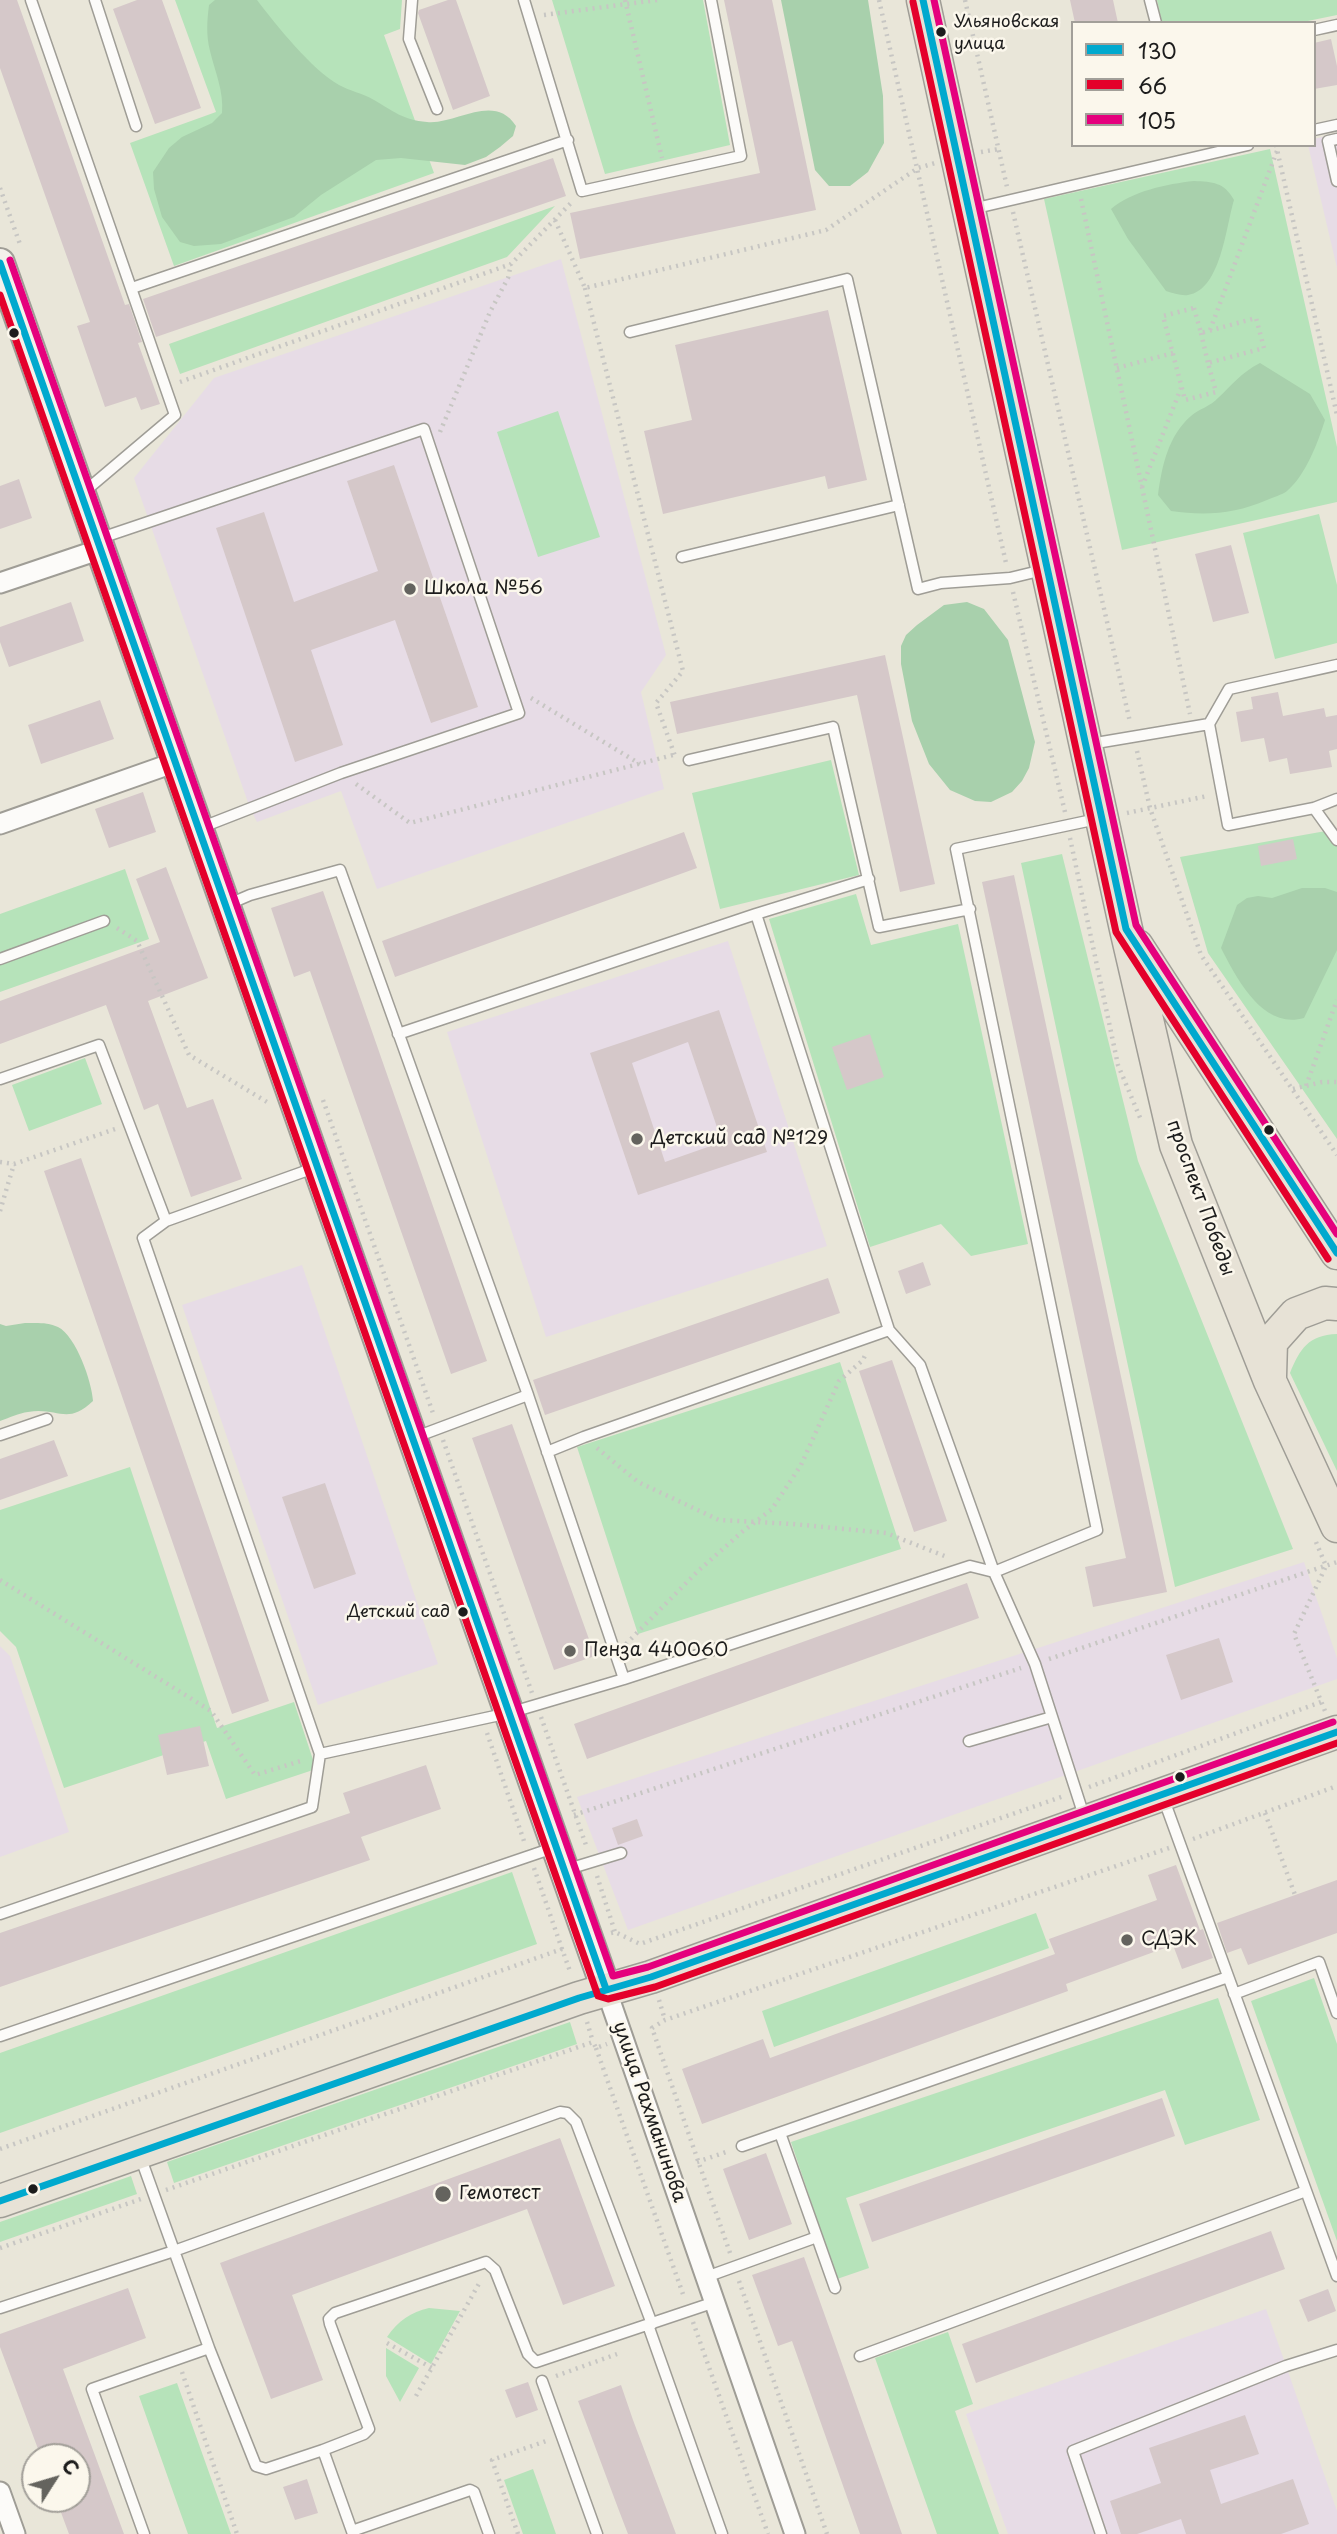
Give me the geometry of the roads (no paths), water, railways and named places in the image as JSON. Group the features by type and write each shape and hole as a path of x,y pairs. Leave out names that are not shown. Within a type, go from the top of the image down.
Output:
{"main road":[{"name":"проспект Победы","path":"923,0 1126,929 1176,1145 1270,1381 1337,1527"},
{"name":"улица Рахманинова","path":"0,263 589,1940 593,1993"},
{"name":"проспект Победы","path":"1126,929 1337,1253"},
{"path":"1270,1381 1271,1342 1296,1314 1325,1303 1337,1304"},
{"path":"0,2201 593,1993 651,1977 1337,1732"}],"street":[{"path":"0,583 99,544"},
{"path":"0,824 176,762"},
{"name":"улица Рахманинова","path":"593,1993 623,2038 795,2534"},
{"path":"0,2492 8,2524"}],"lane":[{"path":"31,0 175,415 82,495"},
{"path":"95,0 135,126"},
{"path":"412,0 409,39 437,109"},
{"path":"524,0 582,191 741,156 710,0"},
{"path":"1150,0 1155,21"},
{"path":"1316,30 1337,25"},
{"path":"1332,126 1337,181"},
{"path":"132,288 568,139"},
{"path":"969,210 1239,147"},
{"path":"630,332 847,279 918,589 941,583 1010,578 1047,569"},
{"path":"99,544 424,429 519,713 341,773 199,829"},
{"path":"682,557 899,505"},
{"path":"1337,665 1229,689 1209,724 1228,825 1314,808 1337,799"},
{"path":"1086,745 1209,724"},
{"path":"689,760 833,727 879,927 970,909"},
{"path":"1314,808 1337,840"},
{"path":"320,1754 509,1713 624,1679 970,1566 994,1572 1097,1530 956,849 1102,818"},
{"path":"226,905 250,895 340,870 528,1395 624,1679"},
{"path":"398,1034 869,879"},
{"path":"756,914 889,1330 920,1365 994,1572 1035,1664 1086,1823"},
{"path":"0,959 104,921"},
{"path":"0,1079 99,1045 166,1221"},
{"path":"0,1914 312,1807 320,1754 143,1238 166,1221 317,1167"},
{"path":"547,1452 889,1330"},
{"path":"413,1438 528,1395"},
{"path":"0,1435 47,1419"},
{"path":"969,1741 1052,1717"},
{"path":"1161,1793 1337,2276"},
{"path":"0,2036 556,1846 621,1853"},
{"path":"1234,1994 1319,1962 1337,2013"},
{"path":"742,2146 1228,1978"},
{"path":"0,2308 174,2251 547,2117 566,2113 576,2122 722,2534"},
{"path":"780,2133 835,2288"},
{"path":"138,2152 209,2348 256,2466 266,2469 364,2434 369,2428 330,2324 331,2315 479,2262 491,2264 528,2354 536,2362 715,2302"},
{"path":"860,2356 1306,2191"},
{"path":"706,2277 817,2237"},
{"path":"144,2534 92,2389 209,2348"},
{"path":"1101,2534 1073,2451 1286,2366 1337,2350"},
{"path":"542,2381 597,2534"},
{"path":"323,2450 353,2533 470,2490 474,2492 489,2534"}],"place":[{"name":"Ульяновская улица","path":"941,32"},
{"name":"Школа №56","path":"410,589"},
{"name":"Детский сад №129","path":"637,1139"},
{"name":"Детский сад","path":"463,1612"},
{"name":"Пенза 440060","path":"570,1651"},
{"name":"СДЭК","path":"1127,1940"},
{"name":"Гемотест","path":"443,2194"}]}
